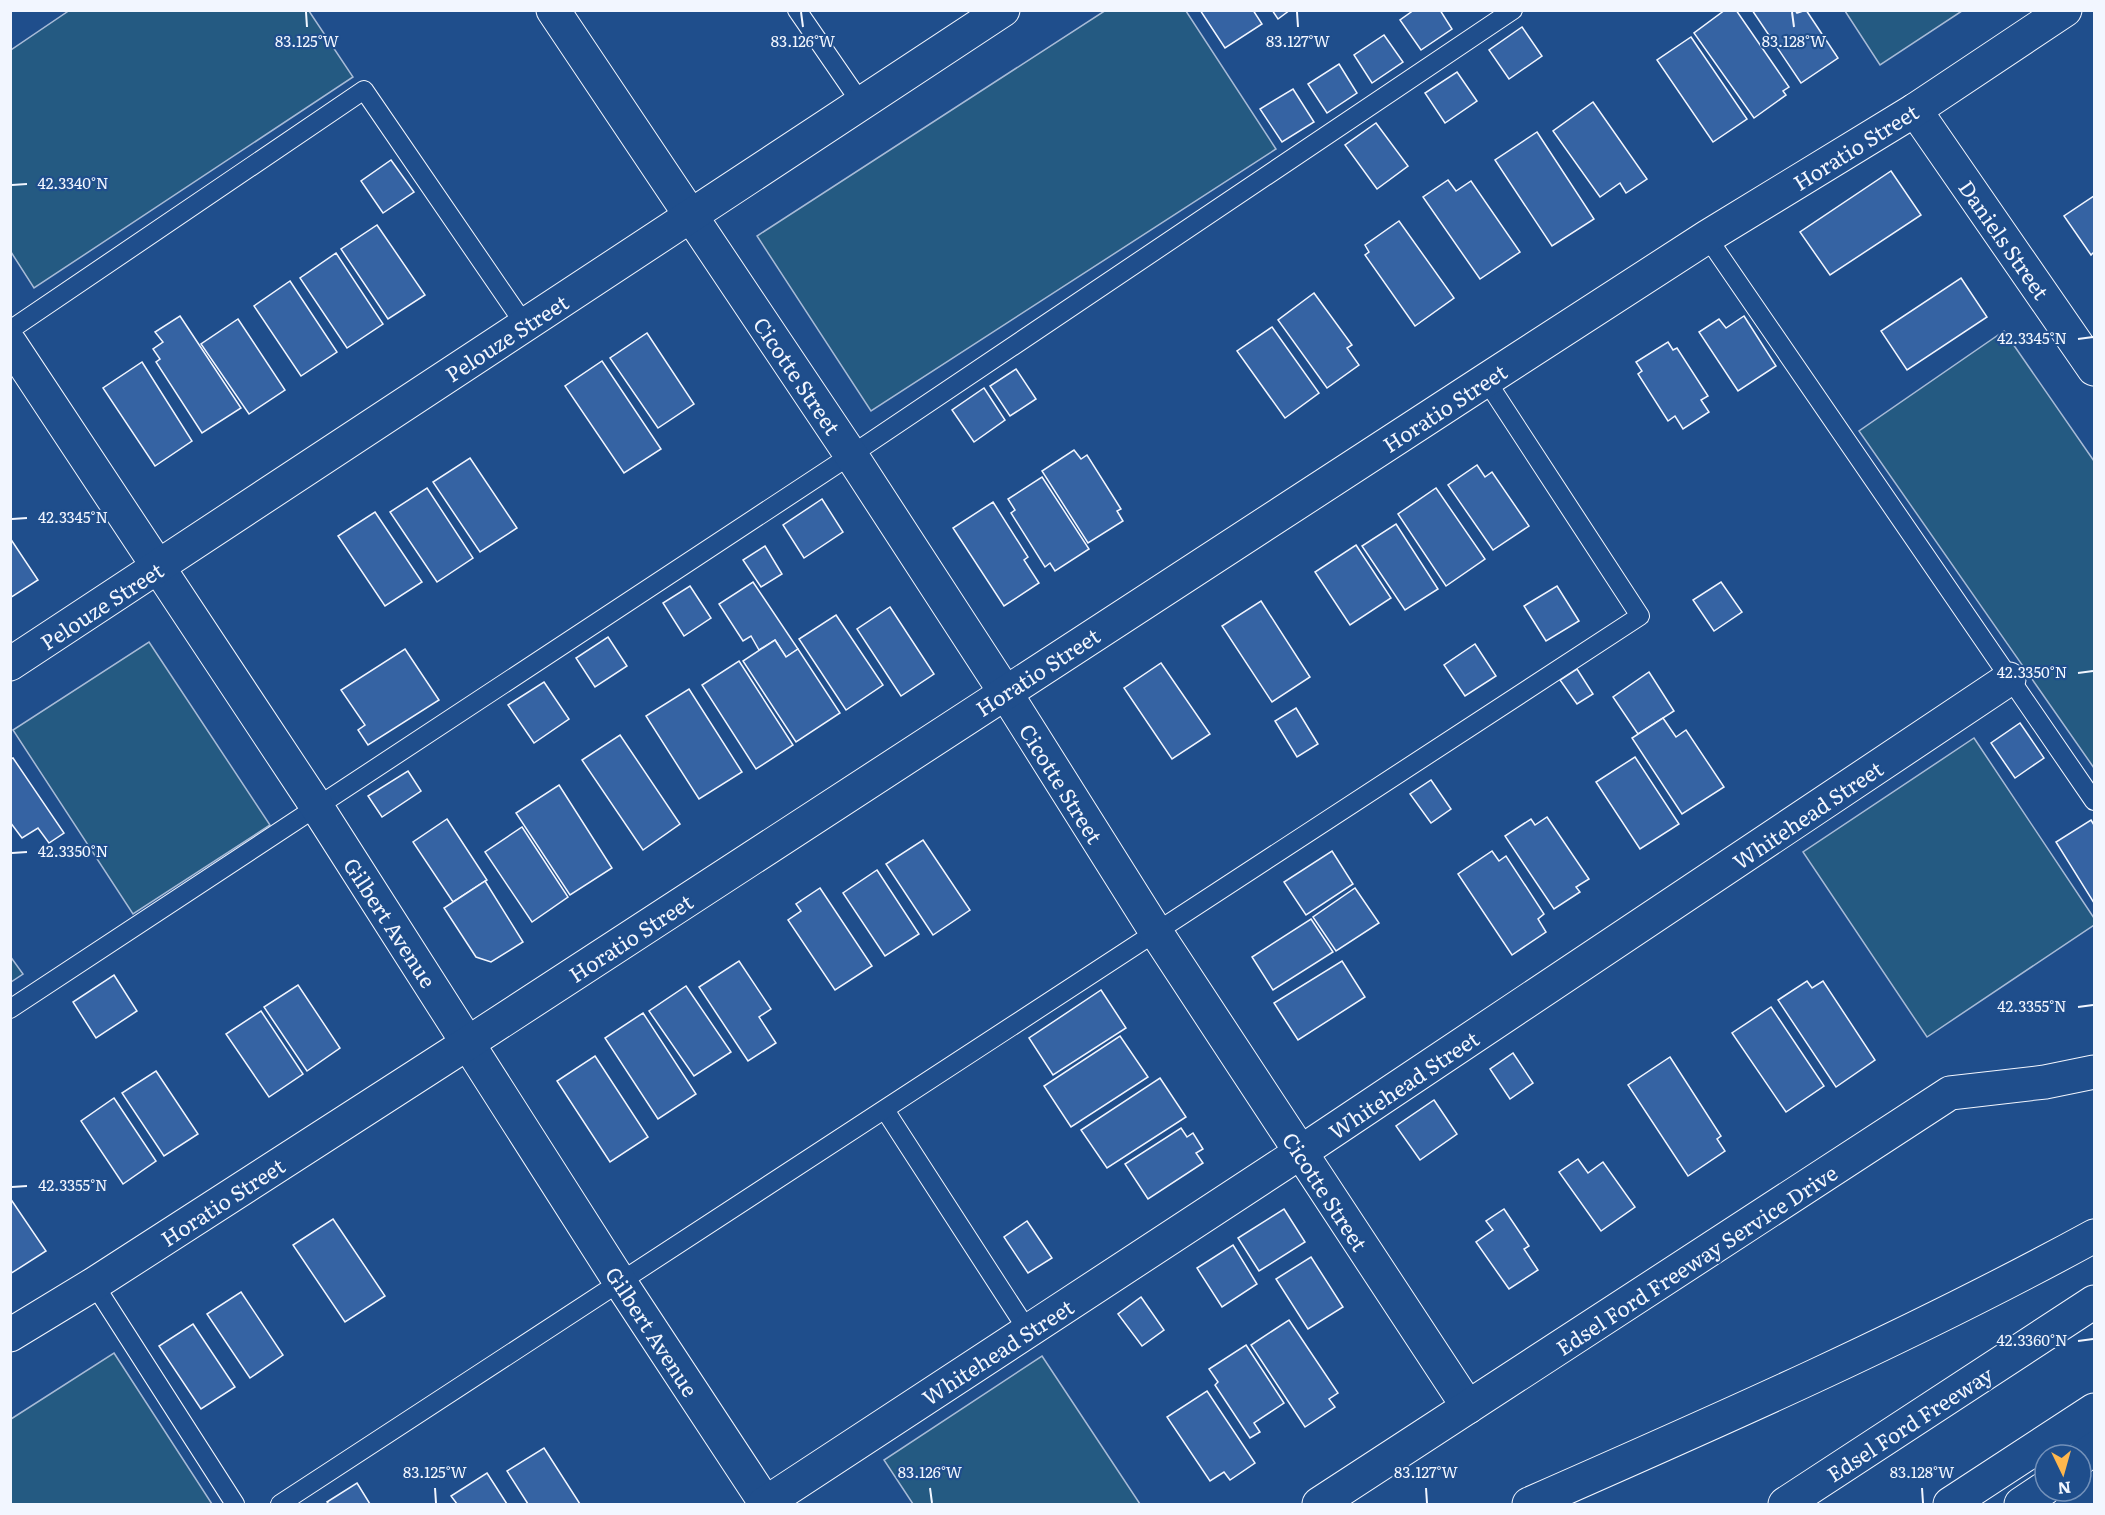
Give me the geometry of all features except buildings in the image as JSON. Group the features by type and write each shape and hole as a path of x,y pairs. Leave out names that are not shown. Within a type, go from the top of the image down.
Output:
{"main road":[{"name":"Cicotte Street","path":"553,10 851,454 1005,692 1156,932 1468,1407"},
{"name":"Pelouze Street","path":"10,664 1003,10"},
{"name":"Horatio Street","path":"10,1335 94,1284 468,1043 1707,237 1915,110 2065,10"},
{"name":"Daniels Street","path":"1915,110 2094,369"},
{"name":"Gilbert Avenue","path":"10,343 317,807 620,1282 765,1504"},
{"name":"Whitehead Street","path":"765,1504 1301,1152 2009,679"},
{"name":"Edsel Ford Freeway Service Drive","path":"1318,1504 1950,1093 2045,1082 2094,1072"},
{"path":"1529,1504 1798,1384 2016,1278 2094,1236"},
{"name":"Edsel Ford Freeway","path":"1785,1504 2094,1302"},
{"path":"1950,1504 2094,1410"}],"lane":[{"path":"797,10 861,103"},
{"path":"10,1009 851,454 1513,10"},
{"path":"10,330 364,90 525,325"},
{"path":"1707,237 2094,801"},
{"path":"280,1504 1640,616 1486,380"},
{"path":"885,1110 1028,1331"},
{"path":"94,1284 235,1504"}],"shaded area":[{"path":"70,10 309,11 353,77 34,288 11,252 11,50"},
{"path":"1106,10 1186,11 1276,149 871,411 757,236"},
{"path":"1845,11 1962,11 1880,65"},
{"path":"2004,331 2094,461 2094,768 1859,431"},
{"path":"149,642 270,825 133,914 13,730"},
{"path":"1974,738 2094,918 2094,925 1927,1037 1803,852"},
{"path":"10,956 23,974 11,982 10,982"},
{"path":"114,1353 212,1504 11,1504 11,1419"},
{"path":"1042,1356 1140,1504 913,1504 884,1460"}]}
